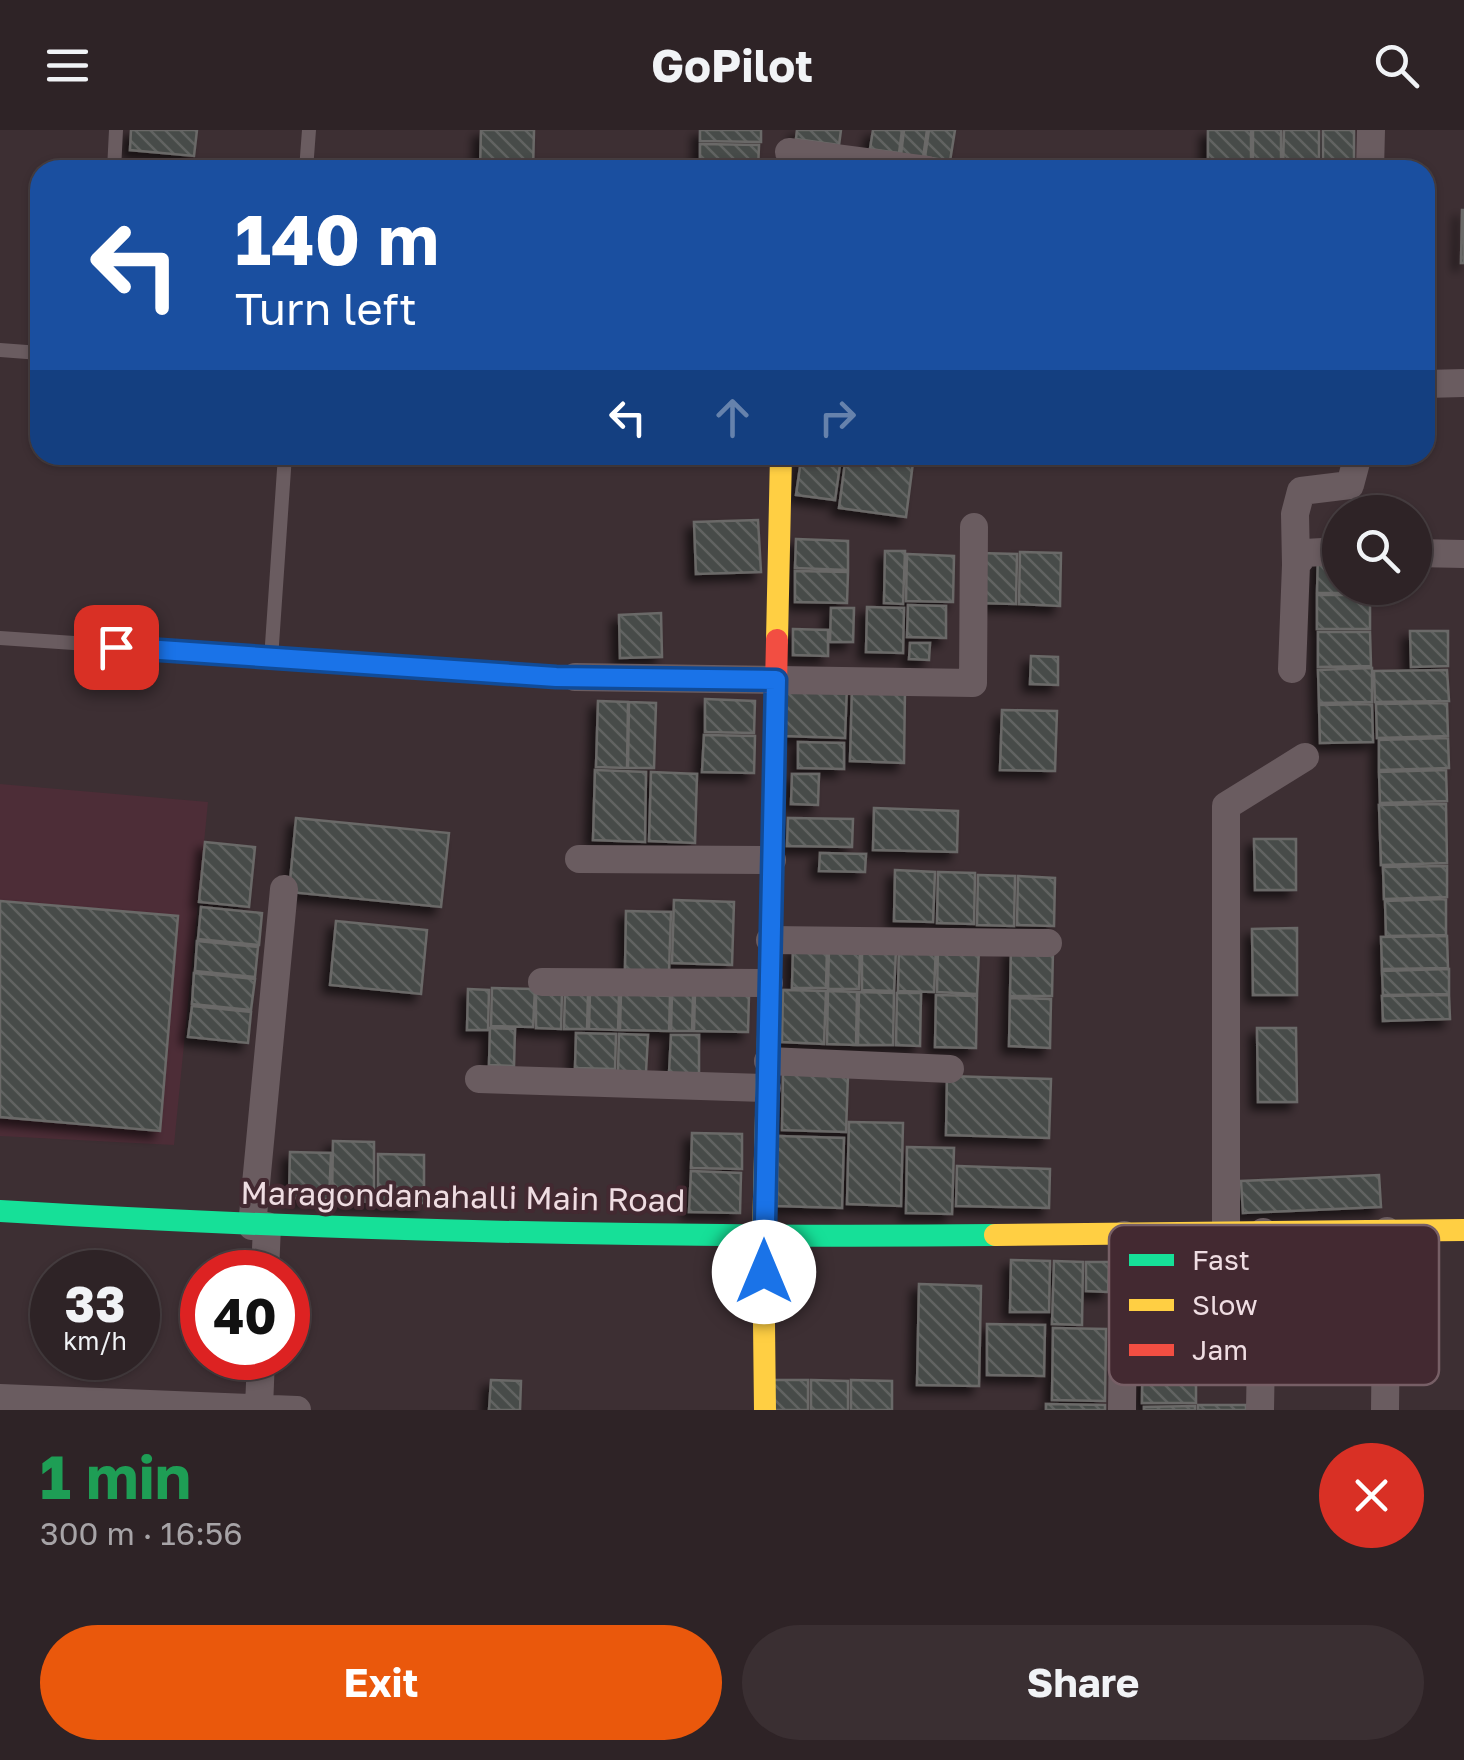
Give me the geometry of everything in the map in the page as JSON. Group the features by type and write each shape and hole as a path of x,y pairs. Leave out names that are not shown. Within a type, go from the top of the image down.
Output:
{"street":[{"path":"1370,130 1370,160"},
{"path":"789,151 854,160"},
{"path":"1435,383 1464,382"},
{"path":"765,1410 764,1237 782,465"},
{"path":"1292,668 1295,514 1302,491 1350,485 1355,465"},
{"path":"575,678 972,683 974,526"},
{"path":"1296,564 1305,553 1322,552"},
{"path":"1432,553 1464,554"},
{"path":"1226,1225 1226,806 1305,757"},
{"path":"579,859 772,860"},
{"path":"262,1250 259,1226 284,889"},
{"path":"770,940 1048,943"},
{"path":"542,982 769,983"},
{"path":"478,1079 950,1069"},
{"name":"Maragondanahalli Main Road","path":"0,1211 259,1226 764,1237 1109,1235"},
{"name":"Maragondanahalli Main Road","path":"1439,1230 1464,1230"},
{"path":"259,1408 261,1380"},
{"path":"1122,1385 1122,1410"},
{"path":"1260,1385 1260,1410"},
{"path":"1385,1385 1385,1410"},
{"path":"0,1398 298,1410"}],"lane":[{"path":"114,160 116,130"},
{"path":"306,160 308,130"},
{"path":"0,350 30,352"},
{"path":"271,659 284,465"},
{"path":"0,638 575,678"}],"shaded area":[{"path":"0,784 208,802 174,1145 0,1136"}],"building":[{"path":"131,130 197,130 194,156 130,150"},
{"path":"481,130 534,130 533,160 480,160"},
{"path":"700,130 761,130 761,142 700,141"},
{"path":"797,130 841,130 839,145 796,139"},
{"path":"873,130 902,130 899,153 870,149"},
{"path":"904,130 927,130 923,158 901,155"},
{"path":"929,130 955,130 950,160 925,157"},
{"path":"1208,130 1251,130 1251,160 1208,160"},
{"path":"1253,130 1281,130 1281,160 1253,160"},
{"path":"1284,130 1319,130 1319,160 1283,160"},
{"path":"1323,130 1354,130 1354,160 1323,160"},
{"path":"700,144 759,145 758,160 700,160"},
{"path":"1464,210 1464,263 1461,263"},
{"path":"800,465 840,465 835,500 796,495"},
{"path":"845,465 913,465 906,517 839,508"},
{"path":"758,520 761,572 696,574 694,522"},
{"path":"796,539 848,541 848,570 795,568"},
{"path":"885,551 905,551 903,604 884,603"},
{"path":"1020,552 1061,553 1060,606 1019,604"},
{"path":"978,553 1017,554 1016,604 976,603"},
{"path":"907,554 954,556 953,602 906,601"},
{"path":"1318,555 1322,555 1322,593 1317,593"},
{"path":"795,571 848,572 847,603 795,602"},
{"path":"1317,595 1322,595 1322,605 1370,605 1370,629 1317,629"},
{"path":"908,605 946,606 946,638 907,637"},
{"path":"867,607 904,608 903,653 866,652"},
{"path":"831,608 854,608 853,642 830,642"},
{"path":"661,613 662,657 620,658 619,615"},
{"path":"793,629 828,630 828,656 793,655"},
{"path":"1410,631 1448,631 1448,666 1411,667"},
{"path":"1318,632 1370,632 1371,666 1318,667"},
{"path":"910,643 930,643 929,660 909,659"},
{"path":"1031,656 1058,657 1058,685 1030,684"},
{"path":"1372,668 1372,702 1319,703 1318,670"},
{"path":"1447,670 1449,701 1375,702 1374,671"},
{"path":"785,684 847,685 845,738 784,736"},
{"path":"852,687 905,688 904,763 850,761"},
{"path":"705,699 755,701 754,733 705,732"},
{"path":"598,701 628,702 627,768 596,767"},
{"path":"629,702 656,703 654,768 628,768"},
{"path":"1447,703 1448,736 1377,738 1376,704"},
{"path":"1372,704 1373,742 1320,743 1319,705"},
{"path":"1002,710 1057,711 1055,771 1000,770"},
{"path":"704,735 755,736 754,773 702,772"},
{"path":"1448,738 1449,768 1379,770 1379,740"},
{"path":"798,742 844,743 844,769 798,768"},
{"path":"595,770 646,772 645,842 593,840"},
{"path":"1446,770 1447,801 1380,803 1379,772"},
{"path":"651,772 697,774 695,843 649,841"},
{"path":"792,774 819,774 818,805 791,804"},
{"path":"1446,804 1447,863 1381,865 1379,805"},
{"path":"874,808 958,811 957,852 873,850"},
{"path":"296,818 449,833 441,907 289,892"},
{"path":"788,818 853,819 852,847 787,846"},
{"path":"1254,839 1296,839 1296,890 1255,890"},
{"path":"205,842 255,847 249,907 199,902"},
{"path":"820,853 866,854 865,872 819,871"},
{"path":"1447,866 1447,897 1384,899 1383,867"},
{"path":"895,870 935,872 933,922 894,921"},
{"path":"938,872 975,873 974,924 937,923"},
{"path":"978,875 1015,876 1014,926 977,925"},
{"path":"1018,876 1055,878 1054,926 1017,925"},
{"path":"1446,899 1446,935 1386,936 1385,901"},
{"path":"674,900 734,902 732,965 672,963"},
{"path":"0,901 178,916 160,1131 0,1117"},
{"path":"201,907 262,913 259,945 198,939"},
{"path":"626,911 671,912 669,971 625,970"},
{"path":"336,921 427,930 421,994 330,985"},
{"path":"1297,928 1297,995 1253,995 1252,929"},
{"path":"1447,936 1448,968 1382,969 1381,937"},
{"path":"197,941 258,947 255,977 195,971"},
{"path":"899,945 936,946 934,992 898,991"},
{"path":"793,946 827,947 826,988 792,988"},
{"path":"938,948 979,949 977,994 937,992"},
{"path":"1011,948 1053,949 1052,996 1010,996"},
{"path":"829,949 860,949 859,989 828,989"},
{"path":"862,949 896,950 894,991 862,990"},
{"path":"1449,969 1449,994 1383,995 1382,971"},
{"path":"194,973 255,979 251,1010 192,1004"},
{"path":"492,988 535,989 533,1027 491,1026"},
{"path":"468,989 489,990 488,1030 467,1030"},
{"path":"536,990 562,991 561,1029 536,1028"},
{"path":"783,990 826,991 824,1044 782,1042"},
{"path":"828,991 857,992 856,1045 827,1044"},
{"path":"565,992 588,993 587,1029 564,1029"},
{"path":"859,992 894,993 893,1045 858,1045"},
{"path":"590,993 619,994 618,1030 589,1029"},
{"path":"897,993 921,993 920,1046 896,1045"},
{"path":"621,994 670,996 669,1031 620,1030"},
{"path":"672,994 693,995 692,1031 671,1031"},
{"path":"695,994 749,995 748,1032 694,1031"},
{"path":"936,995 977,996 976,1048 935,1047"},
{"path":"1449,995 1450,1019 1383,1021 1382,996"},
{"path":"1010,998 1051,999 1050,1048 1009,1046"},
{"path":"192,1006 251,1012 248,1043 188,1037"},
{"path":"490,1028 515,1029 514,1066 489,1065"},
{"path":"1257,1028 1296,1028 1297,1102 1258,1102"},
{"path":"576,1033 616,1034 615,1069 575,1068"},
{"path":"619,1034 648,1035 646,1072 618,1071"},
{"path":"671,1035 699,1035 699,1074 669,1073"},
{"path":"783,1074 848,1075 846,1132 782,1130"},
{"path":"947,1076 1051,1079 1049,1138 946,1135"},
{"path":"849,1122 903,1123 901,1206 847,1204"},
{"path":"692,1133 742,1134 742,1169 691,1168"},
{"path":"778,1136 844,1138 842,1208 777,1206"},
{"path":"333,1141 374,1142 374,1202 332,1201"},
{"path":"907,1147 954,1148 952,1214 906,1213"},
{"path":"290,1152 331,1153 329,1199 289,1198"},
{"path":"378,1154 424,1155 424,1203 378,1203"},
{"path":"957,1166 1050,1169 1049,1208 956,1206"},
{"path":"691,1171 741,1173 740,1213 689,1212"},
{"path":"1379,1175 1381,1207 1243,1213 1241,1181"},
{"path":"1011,1260 1050,1261 1049,1312 1010,1312"},
{"path":"1054,1261 1083,1262 1082,1325 1052,1324"},
{"path":"1086,1262 1109,1262 1108,1292 1086,1291"},
{"path":"919,1284 981,1286 979,1386 917,1385"},
{"path":"987,1324 1045,1325 1044,1376 987,1375"},
{"path":"1053,1328 1106,1329 1105,1401 1052,1400"},
{"path":"491,1380 521,1381 520,1410 489,1410"},
{"path":"773,1380 808,1380 808,1410 772,1410"},
{"path":"811,1380 848,1381 848,1410 811,1410"},
{"path":"851,1380 892,1381 892,1410 851,1410"},
{"path":"1142,1385 1196,1385 1196,1403 1142,1403"},
{"path":"1046,1404 1105,1405 1105,1410 1046,1410"},
{"path":"1198,1405 1246,1405 1246,1410 1198,1410"},
{"path":"1195,1406 1195,1410 1144,1410 1144,1407"}],"traffic: fast":[{"path":"0,1211 498,1232 995,1235"}],"traffic: slow":[{"path":"777,640 781,465"},
{"path":"765,1410 763,1237 770,954"},
{"path":"1439,1230 1464,1230"},
{"path":"995,1235 1109,1234"}],"traffic: jam":[{"path":"770,954 777,640"}],"route":[{"path":"116,647 556,677 776,680 764,1272"}]}
